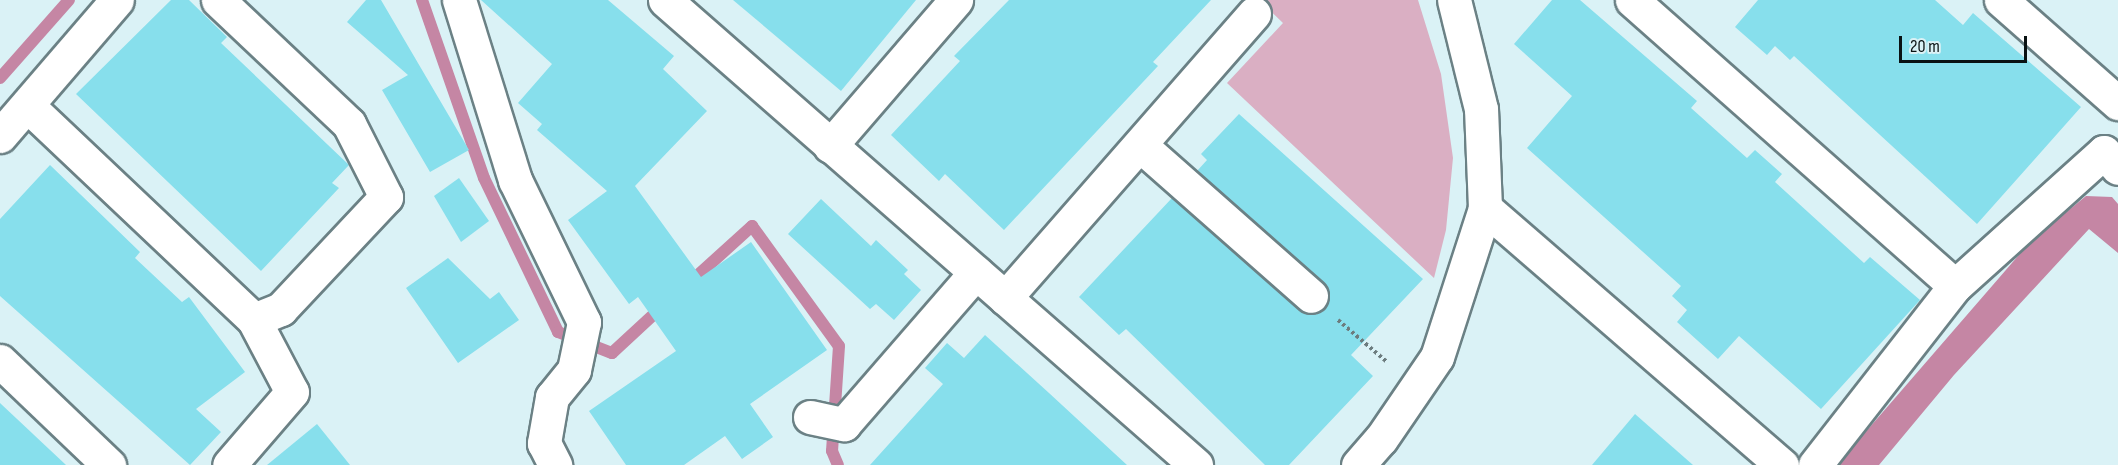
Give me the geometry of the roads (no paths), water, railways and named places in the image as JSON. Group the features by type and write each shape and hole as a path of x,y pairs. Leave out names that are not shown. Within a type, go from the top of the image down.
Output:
{"street":[{"path":"0,135 28,106 117,0"},
{"path":"218,0 349,124 386,197 281,309 254,320"},
{"path":"459,0 515,180 584,321 574,370 552,397 544,443 555,465"},
{"path":"665,0 1196,465"},
{"path":"830,146 956,0"},
{"path":"1358,465 1381,439 1437,357 1485,208 1481,109 1454,0"},
{"path":"1632,0 1955,286"},
{"path":"2001,0 2118,103"},
{"path":"1005,298 1254,14"},
{"path":"28,106 254,320 292,392 229,465"},
{"path":"1140,145 1311,296"},
{"path":"1815,465 1955,286 2113,153"},
{"path":"1485,208 1782,465"},
{"path":"810,417 844,424 976,272"},
{"path":"0,361 109,465"}],"waterway":[{"path":"0,78 69,0"},
{"path":"422,0 484,178 558,332 612,353 663,306"},
{"path":"687,285 752,226 839,346 832,451 838,465"}]}
